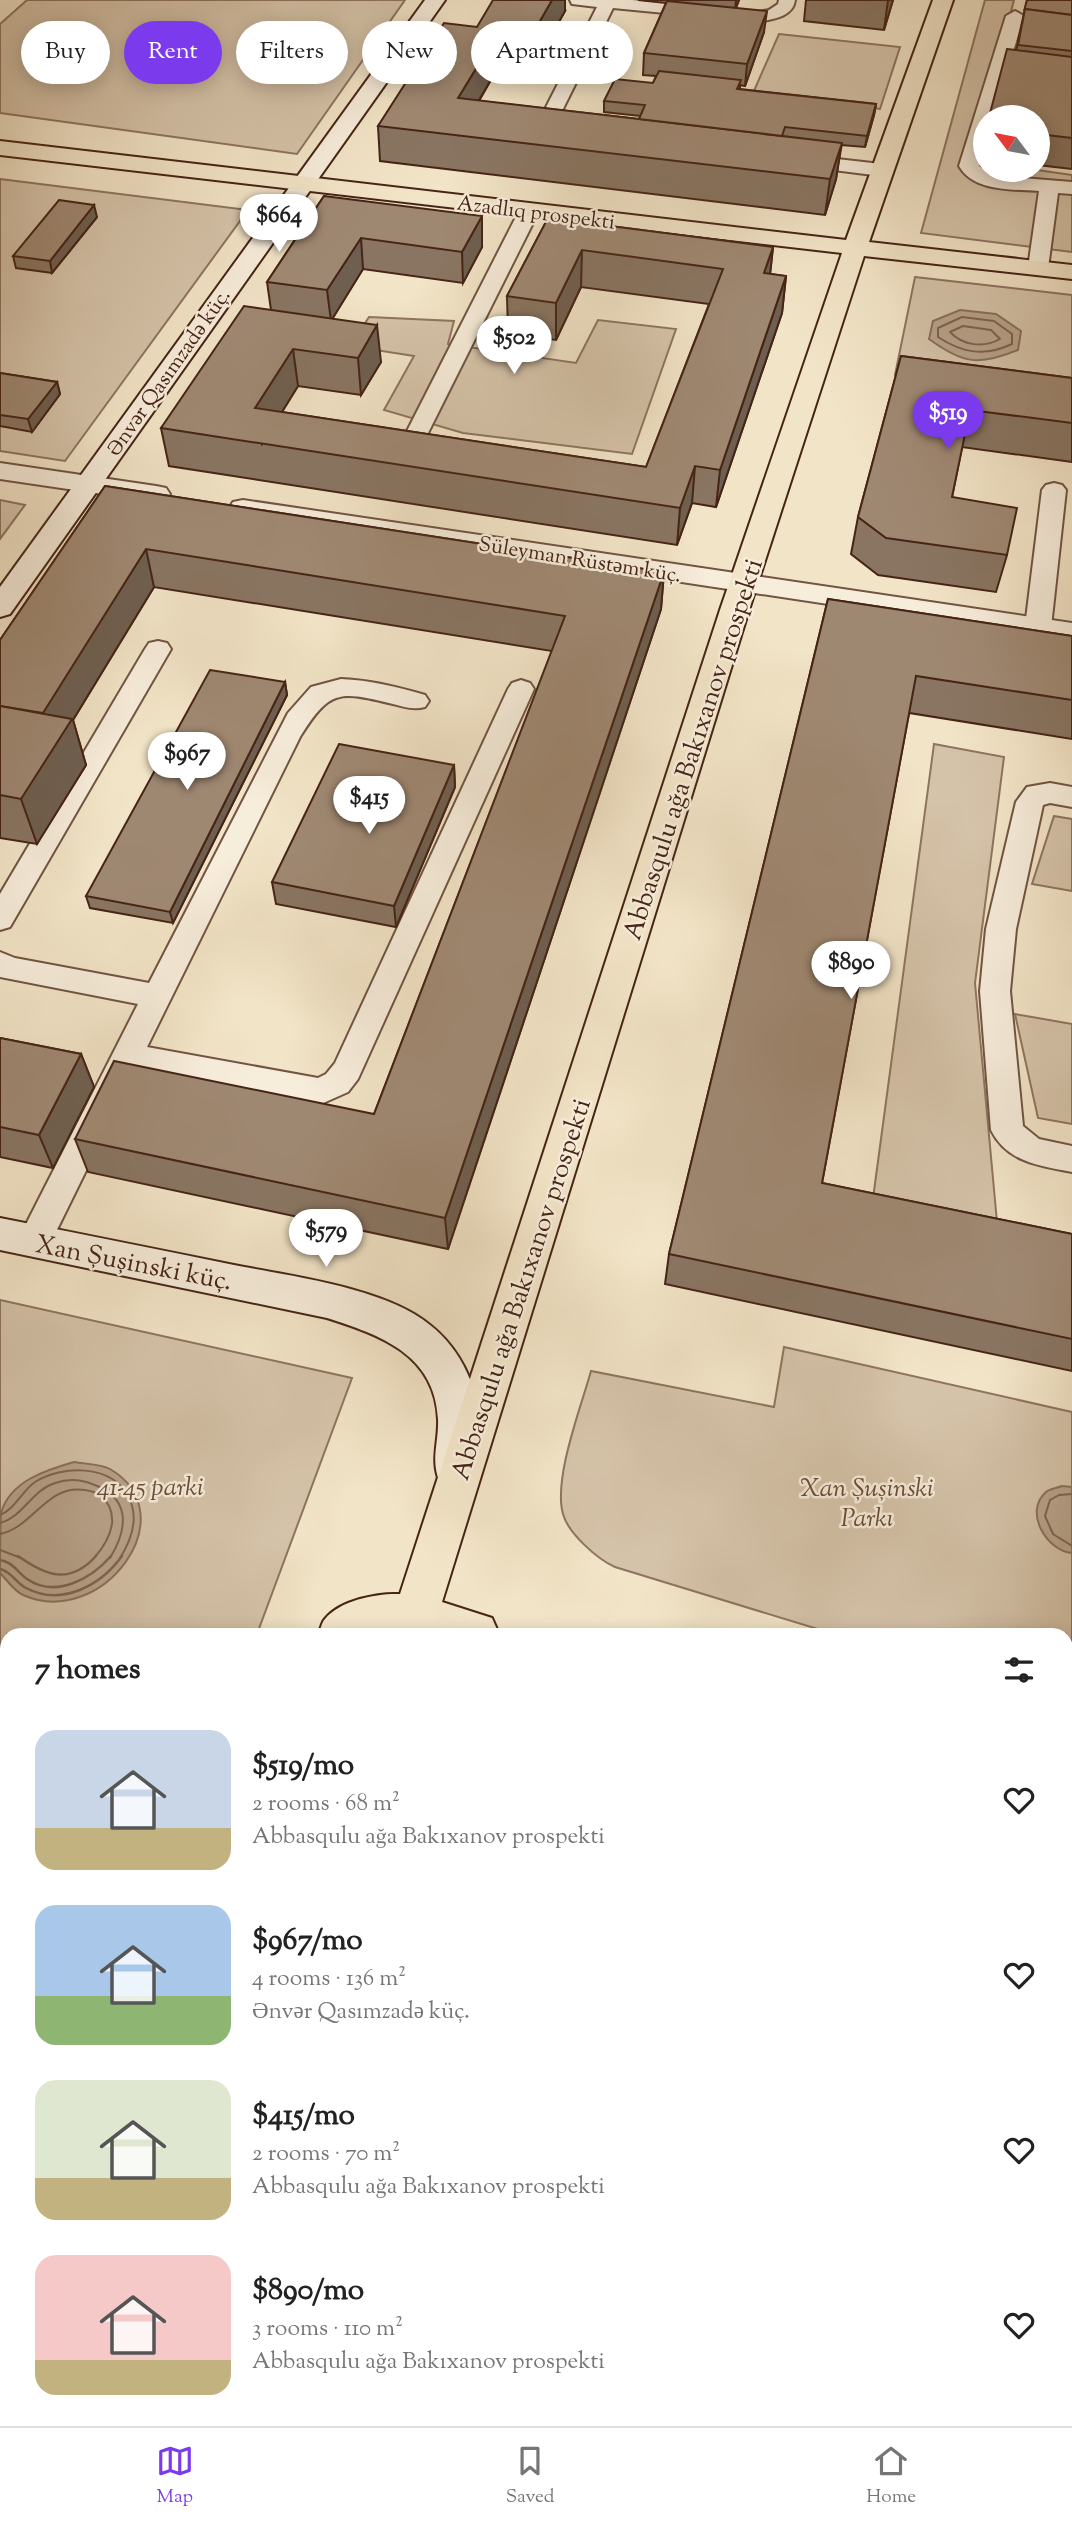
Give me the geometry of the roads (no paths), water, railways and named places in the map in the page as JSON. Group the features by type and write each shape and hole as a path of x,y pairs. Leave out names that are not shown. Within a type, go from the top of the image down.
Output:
{"main road":[{"name":"Abbasqulu ağa Bakıxanov prospekti","path":"412,1626 744,584 854,248 943,0"},
{"name":"Azadlıq prospekti","path":"0,148 300,185 1072,272"},
{"path":"348,1628 375,1615 412,1626"}],"street":[{"name":"Ənvər Qasımzadə küç.","path":"0,608 300,185 435,0"},
{"name":"Süleyman Rüstəm küç.","path":"0,471 1072,632"},
{"name":"Xan Şuşinski küç.","path":"17,1238 327,1301 385,1320 415,1338 446,1370 454,1391 459,1420 452,1502"}],"lane":[{"path":"578,0 758,17 774,14 786,6 787,0"},
{"path":"591,137 564,134 546,125 608,2"},
{"path":"1015,16 970,166 973,173 993,181 1072,188"},
{"path":"771,158 881,170"},
{"path":"1038,268 1049,186"},
{"path":"415,437 529,211"},
{"path":"389,433 442,441"},
{"path":"1038,627 1054,490"},
{"path":"0,919 159,649"},
{"path":"17,1238 127,1055 287,737 318,694 340,686 416,701"},
{"path":"127,1055 321,1091 337,1083 347,1070 521,689"},
{"path":"1072,797 1050,793 1037,794 1030,802 1001,929 995,991 1007,1130 1017,1144 1034,1152 1072,1159"},
{"path":"0,963 8,968 157,996"}],"water":[{"path":"960,310 996,314 1021,331 1018,350 992,359 972,360 952,354 929,339 933,321"},
{"path":"74,1462 110,1469 132,1489 140,1513 138,1538 125,1562 106,1583 81,1597 53,1602 23,1595 0,1573 1,1513 12,1493 30,1478"},
{"path":"1062,1486 1072,1487 1072,1553 1054,1545 1041,1529 1038,1520 1039,1500 1047,1491"}],"park label":[{"name":"41-45 parki","path":"150,1486"},
{"name":"Xan Şuşinski Parkı","path":"867,1502"}]}
